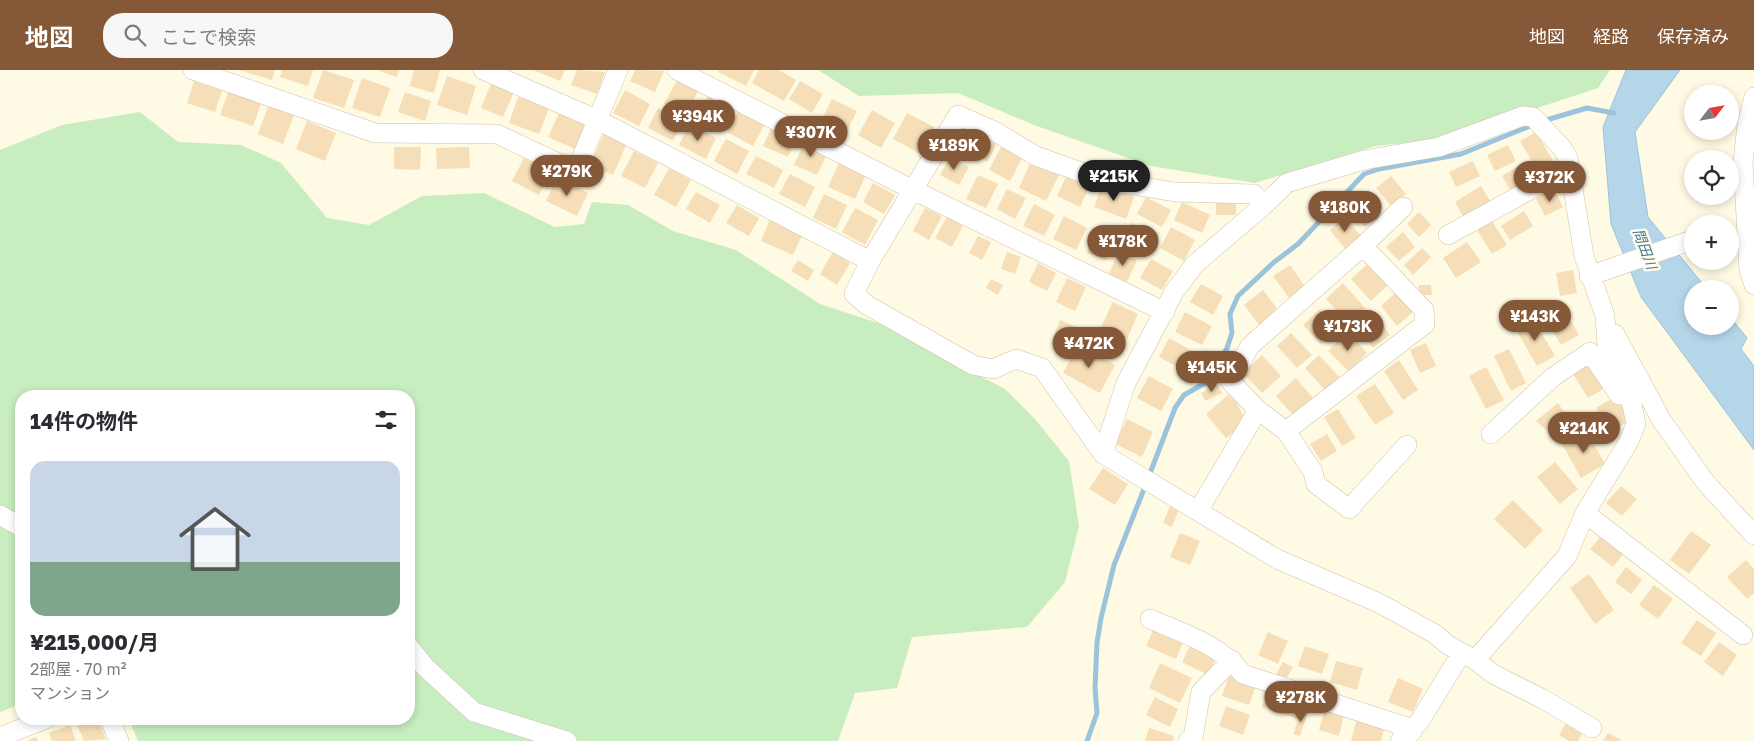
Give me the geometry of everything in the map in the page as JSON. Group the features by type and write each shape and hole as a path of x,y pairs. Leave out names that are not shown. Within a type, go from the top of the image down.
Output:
{"street":[{"path":"192,70 375,133 497,134 569,168 579,164 618,70"},
{"path":"483,70 598,120 870,261"},
{"path":"677,70 913,190 1165,312"},
{"path":"1737,215 1747,124 1754,97"},
{"path":"1264,206 1254,194 1175,192 1102,180 1036,156 996,132 958,115 870,261 854,294 867,305 973,365 993,369 1016,359 1042,368 1103,454 1276,559 1379,603 1435,634 1493,674 1543,699 1592,728"},
{"path":"1103,454 1126,383 1174,292 1195,264 1264,206 1286,183 1364,160 1439,147 1523,116 1533,117 1562,148 1570,168 1604,316 1607,344 1631,400 1636,424 1628,442 1585,513 1567,556 1468,656 1406,736"},
{"path":"1448,235 1570,168"},
{"path":"1403,207 1363,246 1250,346 1230,381 1258,410 1286,431 1313,472 1316,484 1349,508 1407,445"},
{"path":"1739,229 1749,246 1749,270 1754,285"},
{"path":"1594,274 1684,243"},
{"path":"1286,431 1425,324 1424,310 1363,246"},
{"path":"1604,316 1662,421 1706,483 1754,535"},
{"path":"1491,434 1553,377 1590,352 1621,397 1631,400"},
{"path":"1198,511 1258,410"},
{"path":"1585,513 1743,635"},
{"path":"0,516 15,524"},
{"path":"1150,619 1199,640 1232,660 1243,674 1407,727 1406,736"},
{"path":"415,654 425,667 474,712 567,741"},
{"path":"1188,741 1193,737 1201,692 1232,660"},
{"path":"0,737 31,725"},
{"path":"112,725 119,741"}],"green space":[{"path":"818,70 1610,70 1598,88 1443,139 1375,146 1255,183 1151,166 1034,125 958,93 859,96"},
{"path":"140,112 178,142 241,145 281,163 327,218 369,225 422,196 484,193 555,227 584,224 592,202 628,205 673,231 736,250 820,304 878,323 1005,389 1034,418 1069,461 1079,526 1065,582 1027,627 912,637 897,688 855,693 838,741 138,741 131,725 415,725 415,390 15,390 15,706 0,712 0,150 62,125"}],"water":[{"name":"問田川","path":"1626,70 1680,70 1635,132 1648,217 1684,261 1684,270 1691,270 1700,280 1684,280 1684,335 1739,335 1739,328 1747,338 1741,349 1754,366 1754,450 1641,297 1611,224 1603,127"}],"building":[{"path":"239,70 275,70 272,80"},
{"path":"282,70 313,70 308,86 280,77"},
{"path":"323,70 354,80 344,108 313,98"},
{"path":"377,70 399,70 397,77"},
{"path":"414,70 440,70 434,93 410,86"},
{"path":"533,70 565,70 560,81"},
{"path":"577,70 605,72 597,94 571,85"},
{"path":"635,70 664,71 655,92 630,81"},
{"path":"719,70 754,70 746,86 718,72"},
{"path":"759,70 779,70 796,80 784,101 752,83"},
{"path":"447,76 476,86 467,115 437,105"},
{"path":"362,78 390,88 380,117 352,108"},
{"path":"678,79 699,90 685,115 664,104"},
{"path":"194,81 222,91 215,112 187,103"},
{"path":"800,81 823,94 812,113 789,99"},
{"path":"491,84 513,94 503,117 481,108"},
{"path":"229,90 262,101 253,126 220,115"},
{"path":"625,90 650,104 639,126 613,113"},
{"path":"405,92 431,101 425,121 398,112"},
{"path":"709,94 734,105 721,132 697,121"},
{"path":"518,97 549,108 539,134 509,123"},
{"path":"832,99 857,111 847,131 822,119"},
{"path":"268,106 294,115 283,144 258,134"},
{"path":"658,108 683,121 673,141 648,128"},
{"path":"739,110 765,124 753,146 727,132"},
{"path":"872,110 895,123 881,148 858,135"},
{"path":"559,113 585,125 575,149 548,137"},
{"path":"907,113 934,127 921,154 893,139"},
{"path":"307,121 336,133 325,161 296,149"},
{"path":"690,124 716,138 706,159 679,145"},
{"path":"972,125 999,140 987,162 960,147"},
{"path":"772,126 797,137 788,157 763,146"},
{"path":"1536,132 1554,162 1538,172 1520,141"},
{"path":"604,133 627,143 613,175 590,165"},
{"path":"726,139 749,151 737,174 714,161"},
{"path":"805,141 828,152 817,175 794,165"},
{"path":"1004,141 1025,153 1010,181 989,170"},
{"path":"1508,145 1516,161 1495,171 1487,155"},
{"path":"394,147 421,147 420,170 394,169"},
{"path":"469,147 470,168 437,169 436,148"},
{"path":"634,151 658,163 645,188 621,176"},
{"path":"756,156 783,170 774,188 746,174"},
{"path":"950,157 969,167 959,185 940,175"},
{"path":"524,158 551,172 539,195 512,181"},
{"path":"1031,161 1059,175 1046,201 1019,188"},
{"path":"1473,161 1480,176 1456,187 1449,172"},
{"path":"839,163 866,175 855,199 828,187"},
{"path":"1522,164 1531,178 1510,190 1502,176"},
{"path":"669,168 691,180 676,207 654,195"},
{"path":"790,174 815,187 805,207 779,194"},
{"path":"978,175 998,184 986,208 966,199"},
{"path":"1067,175 1090,186 1080,207 1057,196"},
{"path":"1391,176 1406,194 1391,206 1376,188"},
{"path":"557,178 588,193 577,216 546,201"},
{"path":"873,183 895,195 884,214 863,202"},
{"path":"1102,185 1134,197 1126,219 1094,207"},
{"path":"1481,186 1490,201 1464,218 1455,202"},
{"path":"1007,189 1026,198 1015,219 997,209"},
{"path":"1554,189 1563,207 1545,216 1536,199"},
{"path":"696,192 720,205 710,223 686,209"},
{"path":"824,194 847,205 836,229 813,218"},
{"path":"1367,195 1382,212 1365,227 1349,211"},
{"path":"1146,197 1171,210 1162,227 1137,214"},
{"path":"1216,199 1236,200 1236,215 1216,215"},
{"path":"1182,202 1210,215 1202,233 1174,220"},
{"path":"1034,204 1055,215 1044,236 1023,226"},
{"path":"737,205 759,218 749,236 726,223"},
{"path":"855,208 878,220 865,245 842,232"},
{"path":"925,208 942,216 929,240 913,231"},
{"path":"1524,211 1533,226 1510,240 1501,226"},
{"path":"1419,212 1431,225 1419,237 1407,224"},
{"path":"1064,216 1087,228 1076,250 1053,239"},
{"path":"947,217 963,226 952,247 935,238"},
{"path":"1345,217 1361,236 1345,249 1330,230"},
{"path":"770,219 803,234 793,255 761,241"},
{"path":"1492,221 1507,245 1492,254 1477,230"},
{"path":"1131,223 1159,233 1151,255 1124,245"},
{"path":"1171,227 1195,240 1184,261 1160,248"},
{"path":"1095,230 1115,237 1106,260 1087,253"},
{"path":"1403,232 1415,247 1399,261 1386,247"},
{"path":"978,236 991,242 982,260 969,253"},
{"path":"1467,242 1481,262 1456,278 1443,258"},
{"path":"1422,248 1431,257 1413,275 1404,265"},
{"path":"833,252 850,263 837,285 820,274"},
{"path":"1007,252 1021,257 1015,274 1001,269"},
{"path":"1118,252 1137,260 1127,282 1109,274"},
{"path":"1151,259 1173,271 1162,290 1140,278"},
{"path":"798,260 814,270 808,281 791,271"},
{"path":"1370,262 1390,283 1371,301 1351,279"},
{"path":"1038,263 1056,273 1047,291 1029,282"},
{"path":"1290,265 1306,288 1290,299 1273,276"},
{"path":"1573,270 1577,293 1560,296 1556,273"},
{"path":"1067,278 1086,287 1075,311 1056,302"},
{"path":"991,279 1003,285 998,295 986,288"},
{"path":"1343,283 1365,308 1348,323 1326,299"},
{"path":"1201,284 1223,296 1213,315 1190,302"},
{"path":"1419,285 1431,285 1432,295 1419,295"},
{"path":"1263,290 1279,311 1260,326 1244,305"},
{"path":"1397,291 1414,311 1397,326 1381,306"},
{"path":"1559,300 1579,335 1561,345 1541,311"},
{"path":"1113,302 1138,314 1127,339 1101,327"},
{"path":"1320,309 1338,328 1321,344 1303,325"},
{"path":"1185,312 1212,326 1202,345 1175,332"},
{"path":"1374,313 1390,335 1373,348 1357,326"},
{"path":"1533,318 1555,356 1537,366 1515,328"},
{"path":"1060,320 1084,330 1078,345 1054,335"},
{"path":"1347,332 1367,353 1349,372 1328,351"},
{"path":"1291,333 1312,355 1297,368 1277,346"},
{"path":"1169,338 1196,353 1186,372 1159,357"},
{"path":"1426,343 1436,366 1420,373 1410,350"},
{"path":"1078,345 1115,365 1100,393 1063,373"},
{"path":"1509,349 1526,383 1511,391 1494,356"},
{"path":"1262,355 1281,376 1262,393 1243,373"},
{"path":"1319,355 1339,377 1325,390 1305,368"},
{"path":"1399,360 1418,390 1403,400 1384,371"},
{"path":"1590,363 1605,388 1588,398 1573,374"},
{"path":"1486,367 1504,400 1486,409 1469,376"},
{"path":"1149,376 1173,389 1161,411 1137,398"},
{"path":"1296,378 1313,398 1293,415 1276,396"},
{"path":"1375,384 1394,413 1375,425 1356,396"},
{"path":"1218,385 1222,393 1205,401 1201,393"},
{"path":"1228,395 1237,403 1243,415 1240,427 1226,438 1206,414"},
{"path":"1616,396 1630,420 1610,432 1596,408"},
{"path":"1558,403 1575,428 1558,440 1536,421"},
{"path":"1338,409 1356,438 1342,446 1324,417"},
{"path":"1127,419 1153,432 1142,457 1115,444"},
{"path":"1586,430 1605,464 1581,478 1562,444"},
{"path":"1327,434 1337,451 1321,461 1310,444"},
{"path":"1555,462 1578,489 1560,504 1537,477"},
{"path":"1103,468 1128,484 1115,505 1089,489"},
{"path":"1621,486 1637,499 1622,516 1606,503"},
{"path":"1513,500 1543,530 1525,549 1494,519"},
{"path":"1170,506 1179,509 1172,527 1163,523"},
{"path":"1691,531 1711,545 1689,574 1670,560"},
{"path":"1180,533 1200,541 1190,565 1170,557"},
{"path":"1601,536 1623,554 1613,567 1590,549"},
{"path":"1746,560 1754,569 1754,593 1747,599 1727,577"},
{"path":"1626,567 1642,580 1631,594 1615,582"},
{"path":"1589,574 1614,610 1595,624 1570,588"},
{"path":"1654,585 1673,599 1658,619 1639,605"},
{"path":"1697,620 1716,633 1701,656 1681,643"},
{"path":"1155,626 1185,638 1176,659 1146,646"},
{"path":"1268,632 1288,641 1278,664 1258,655"},
{"path":"1192,642 1218,654 1208,675 1182,662"},
{"path":"1719,642 1737,655 1723,676 1704,662"},
{"path":"1305,646 1329,654 1322,674 1298,666"},
{"path":"1336,661 1363,668 1357,690 1330,682"},
{"path":"1283,662 1293,667 1284,683 1274,678"},
{"path":"1160,663 1192,678 1180,703 1149,688"},
{"path":"1229,676 1256,685 1249,705 1222,696"},
{"path":"1398,678 1423,689 1413,712 1388,702"},
{"path":"1269,687 1305,699 1298,719 1262,707"},
{"path":"1155,697 1178,709 1170,727 1146,715"},
{"path":"1226,706 1250,715 1243,735 1219,726"},
{"path":"1302,710 1308,712 1300,736 1293,734"},
{"path":"1325,710 1344,715 1339,736 1319,730"},
{"path":"1357,718 1385,725 1381,741 1351,741"},
{"path":"1568,720 1584,731 1578,741 1569,741 1559,735"},
{"path":"70,725 76,741 52,741 49,733"},
{"path":"77,725 100,725 106,739 84,741"},
{"path":"1149,728 1174,736 1173,741 1145,741"},
{"path":"1608,733 1623,741 1603,741"},
{"path":"36,737 38,741 26,741"}],"waterway":[{"path":"1543,121 1587,108 1614,113"},
{"path":"1149,476 1175,408 1184,395 1205,383 1227,348 1232,333 1230,314 1238,296 1273,263 1298,244 1364,174 1379,169 1461,154 1535,124"},
{"path":"1087,741 1097,713 1095,688 1097,643 1101,618 1114,565 1146,484"}]}
